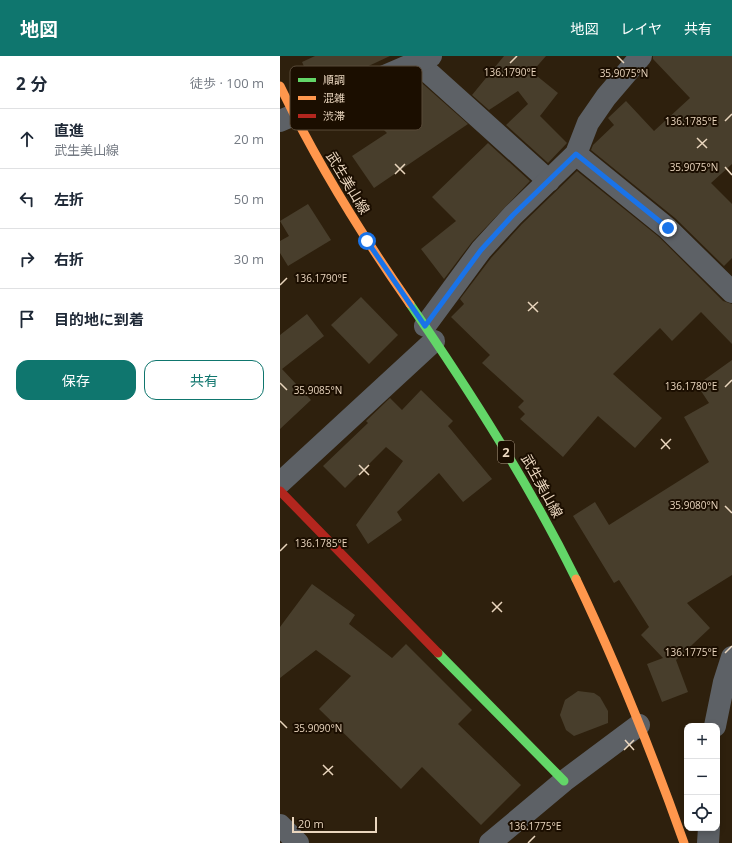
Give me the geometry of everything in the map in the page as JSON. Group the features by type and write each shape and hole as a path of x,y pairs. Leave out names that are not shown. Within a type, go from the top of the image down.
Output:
{"main road":[{"name":"武生美山線","path":"280,86 287,118"},
{"name":"武生美山線","path":"295,130 491,426 534,497 595,617 640,725 684,843"},
{"path":"280,491 564,781"}],"street":[{"path":"280,483 429,333 481,250 576,154 588,123 606,97 641,56"},
{"path":"405,66 419,60 549,181"},
{"path":"576,154 668,228 732,292"},
{"path":"716,723 724,682 732,657"},
{"path":"490,843 564,781 640,725"},
{"path":"280,825 298,843"},
{"path":"708,843 709,831"}],"building":[{"path":"315,56 390,56 369,66 304,66 302,62"},
{"path":"504,56 546,56 532,72 558,93 540,116 567,143 548,163 506,125 528,104 518,91 489,110 472,95"},
{"path":"653,56 732,56 732,164 711,183 732,204 732,258 724,266 675,218 591,150 593,145 614,125 608,118 626,101 654,131 690,98 653,59"},
{"path":"422,83 468,124 374,188 352,156 387,133 384,130 422,130"},
{"path":"488,143 530,181 472,242 444,279 421,249 456,221 432,197"},
{"path":"577,171 659,237 723,301 732,304 732,344 701,312 672,341 660,328 613,374 662,418 635,448 598,416 563,457 520,419 525,414 518,407 524,401 482,363 490,355 451,317 464,304 460,299 491,258 522,224"},
{"path":"308,204 331,240 288,266 280,253 280,241 289,236 280,221"},
{"path":"361,297 398,335 369,364 331,325"},
{"path":"307,314 324,336 282,369 311,400 280,429 280,335"},
{"path":"732,360 732,575 687,603 710,628 676,660 688,692 662,702 647,664 663,658 641,635 649,627 619,580 614,583 573,516 595,502 609,525 709,462 684,417 709,403 697,385"},
{"path":"421,390 453,421 448,426 492,479 463,502 439,473 397,512 402,520 368,544 356,525 403,461 386,447 345,488 323,466 368,423 366,421 390,398 402,410"},
{"path":"312,584 355,615 349,624 392,658 406,644 472,710 458,724 521,785 481,825 422,767 401,789 319,709 351,676 316,650 280,678 280,627"},
{"path":"578,691 594,693 600,697 608,711 608,723 574,736 566,730 560,715 565,700"}],"traffic: fast":[{"path":"410,304 498,438 558,543 576,579"},
{"path":"438,653 564,781"}],"traffic: slow":[{"path":"280,86 290,107"},
{"path":"302,130 340,198 410,304"},
{"path":"576,579 606,644 684,843"}],"traffic: jam":[{"path":"280,491 438,653"}],"route":[{"path":"367,241 425,326 459,277 481,250 513,215 576,154 668,228"}]}
